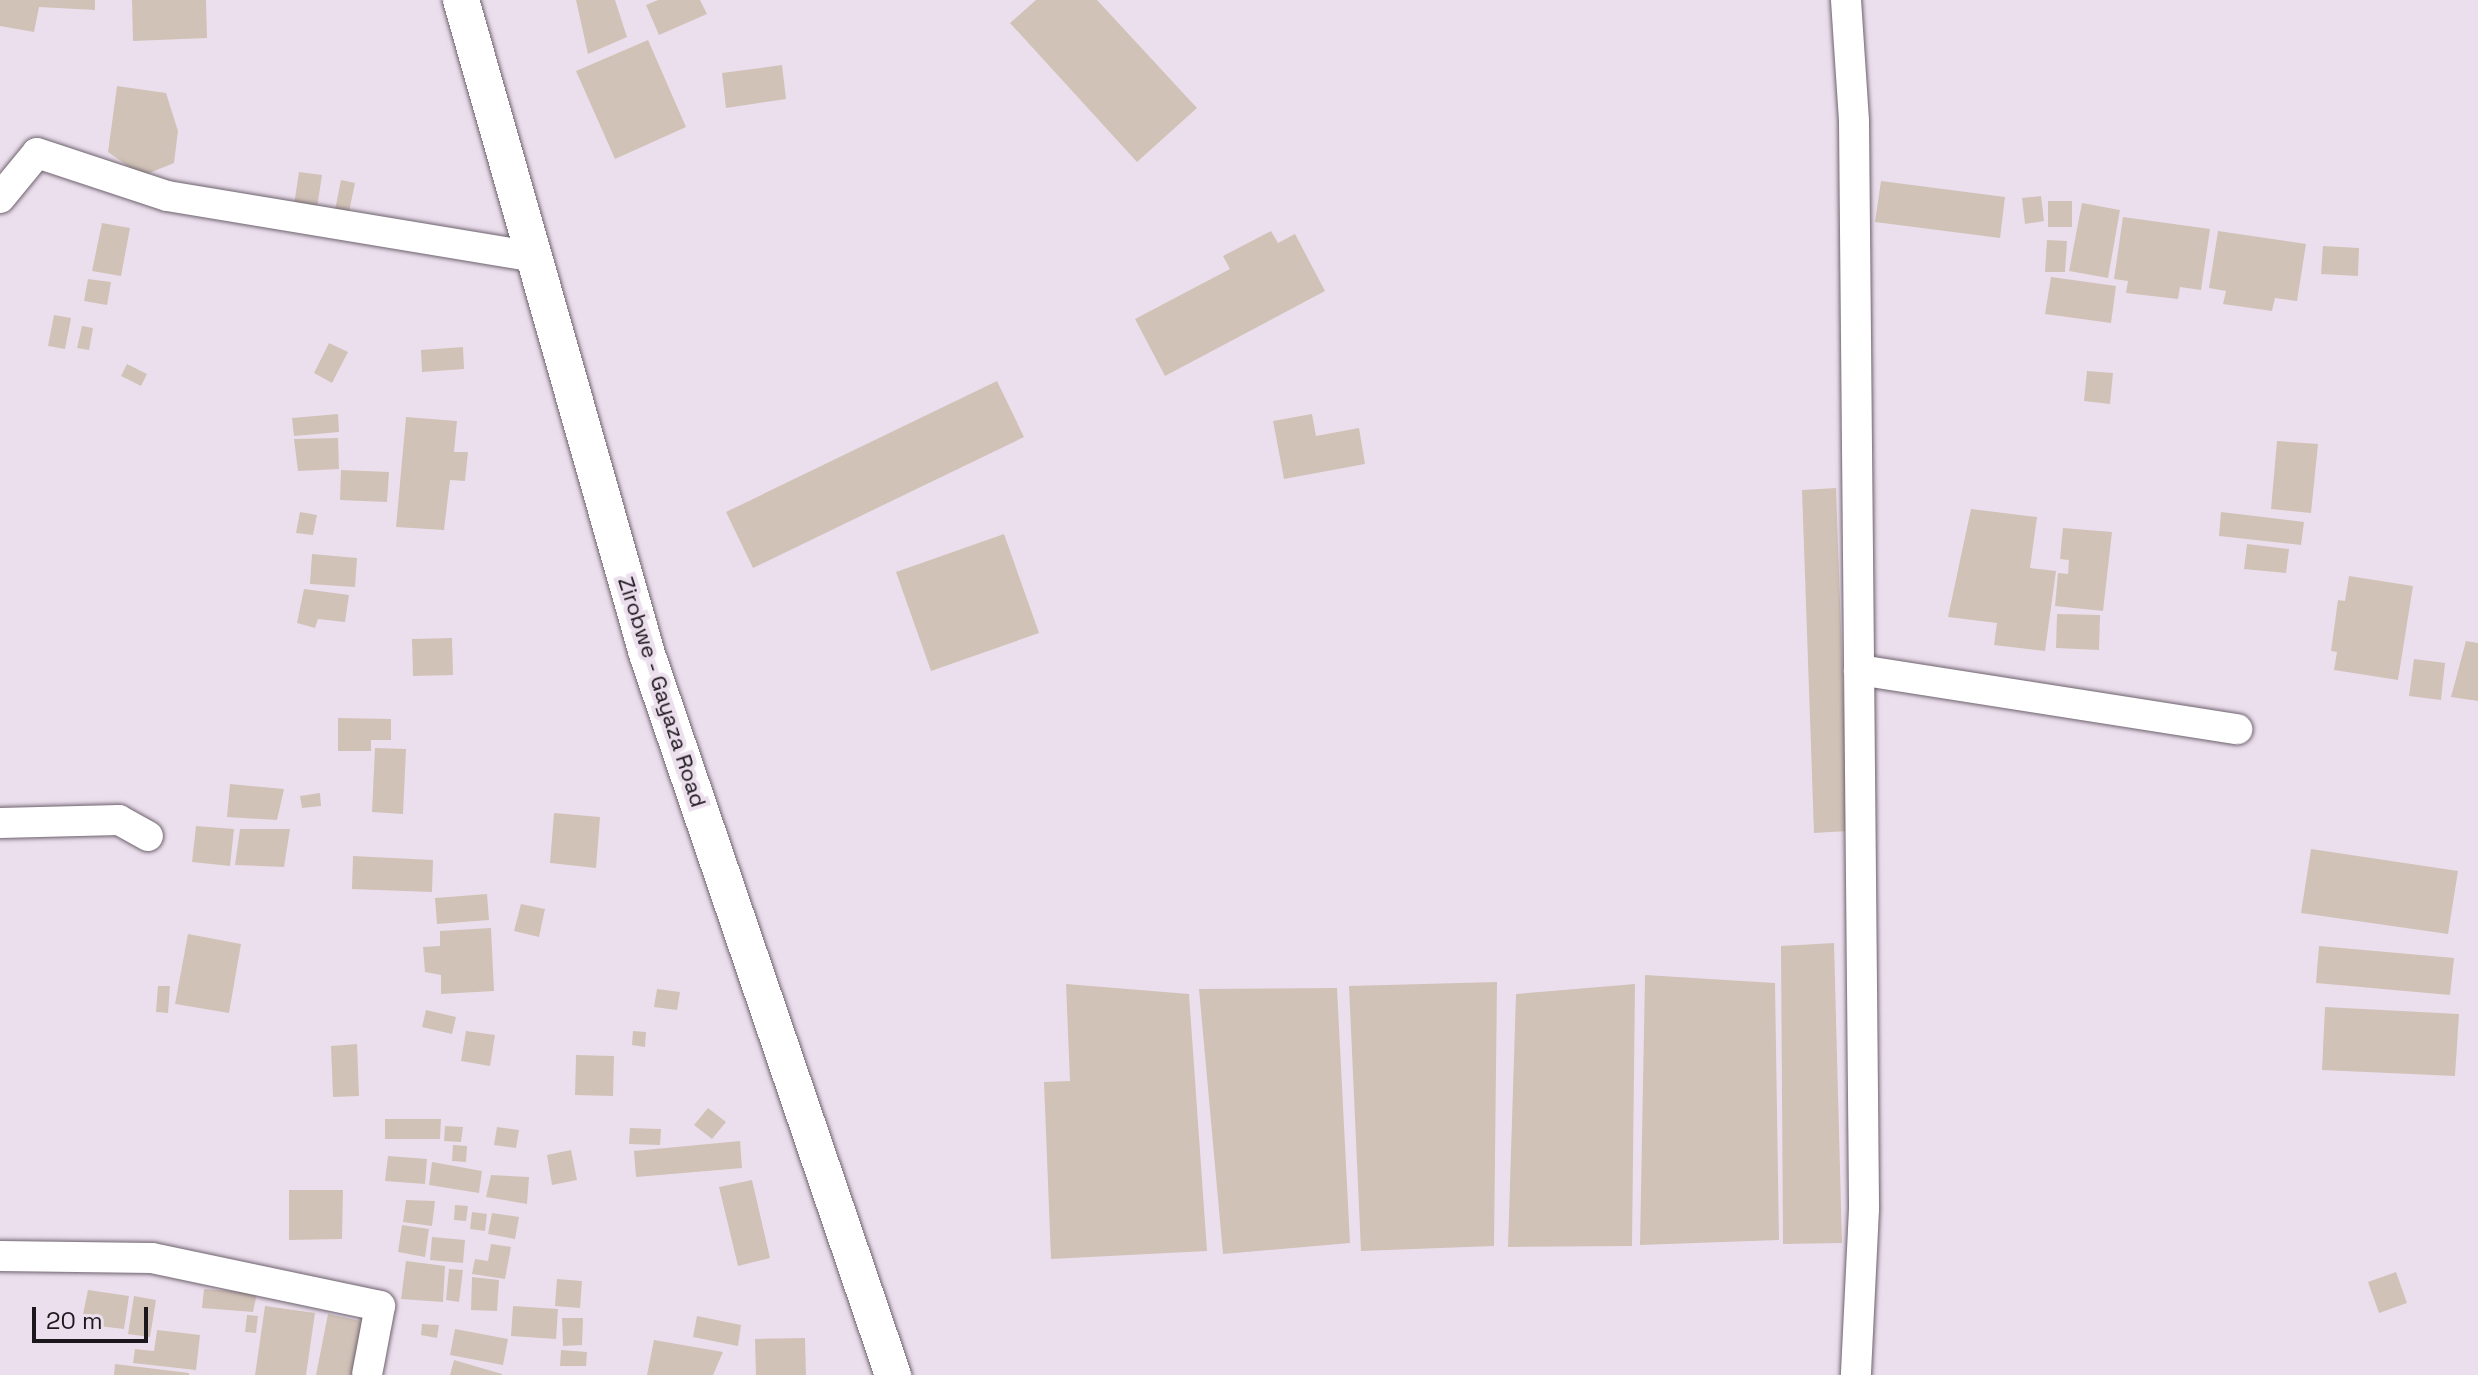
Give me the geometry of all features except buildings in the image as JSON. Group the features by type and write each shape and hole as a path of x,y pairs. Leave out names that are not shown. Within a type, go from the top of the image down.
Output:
{"street":[{"name":"Zirobwe - Gayaza Road","path":"461,0 647,654 893,1375"},
{"path":"1846,0 1854,122 1864,1209 1856,1375"},
{"path":"0,198 37,153 167,196 534,257"},
{"path":"1859,670 2237,729"},
{"path":"0,823 119,820 148,836"},
{"path":"0,1256 152,1258 380,1306 367,1375"}]}
